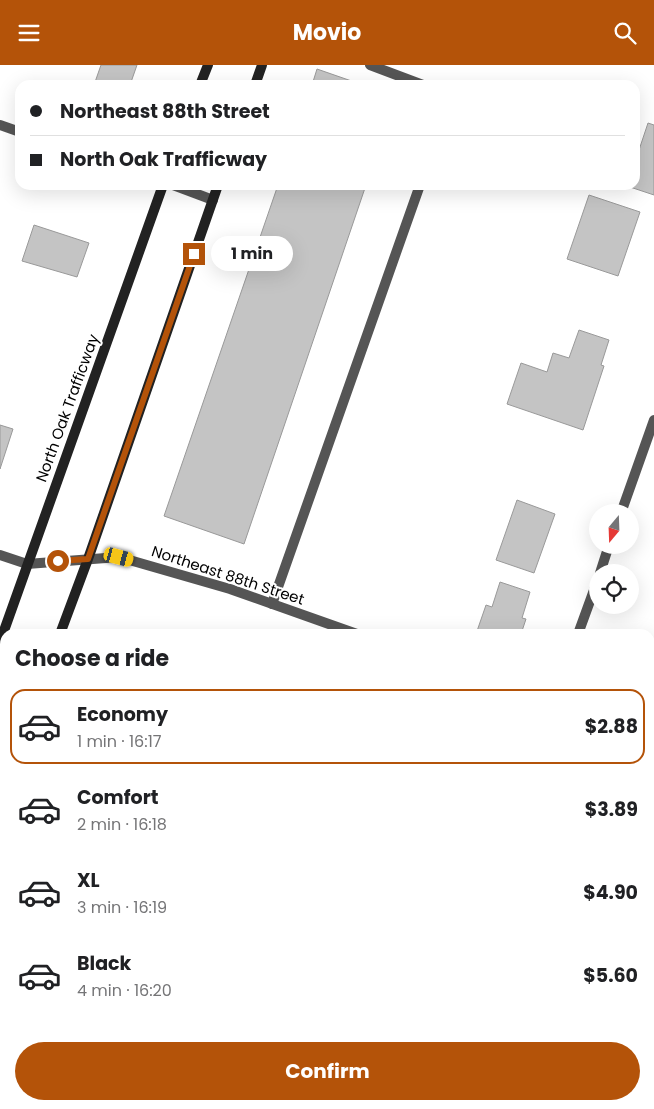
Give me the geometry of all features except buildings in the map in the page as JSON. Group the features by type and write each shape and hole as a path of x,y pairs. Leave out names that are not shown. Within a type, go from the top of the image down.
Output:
{"main road":[{"path":"202,80 208,65"},
{"path":"256,80 262,65"},
{"name":"North Oak Trafficway","path":"4,629 161,190"},
{"path":"62,629 216,190"}],"street":[{"path":"370,65 410,80"},
{"path":"0,125 15,130"},
{"path":"186,190 213,200"},
{"path":"272,604 418,190"},
{"path":"624,504 654,420"},
{"name":"Northeast 88th Street","path":"0,555 27,564 119,557 230,589 343,629"},
{"path":"580,629 589,604"}],"route":[{"path":"58,561 88,559 194,254"}]}
